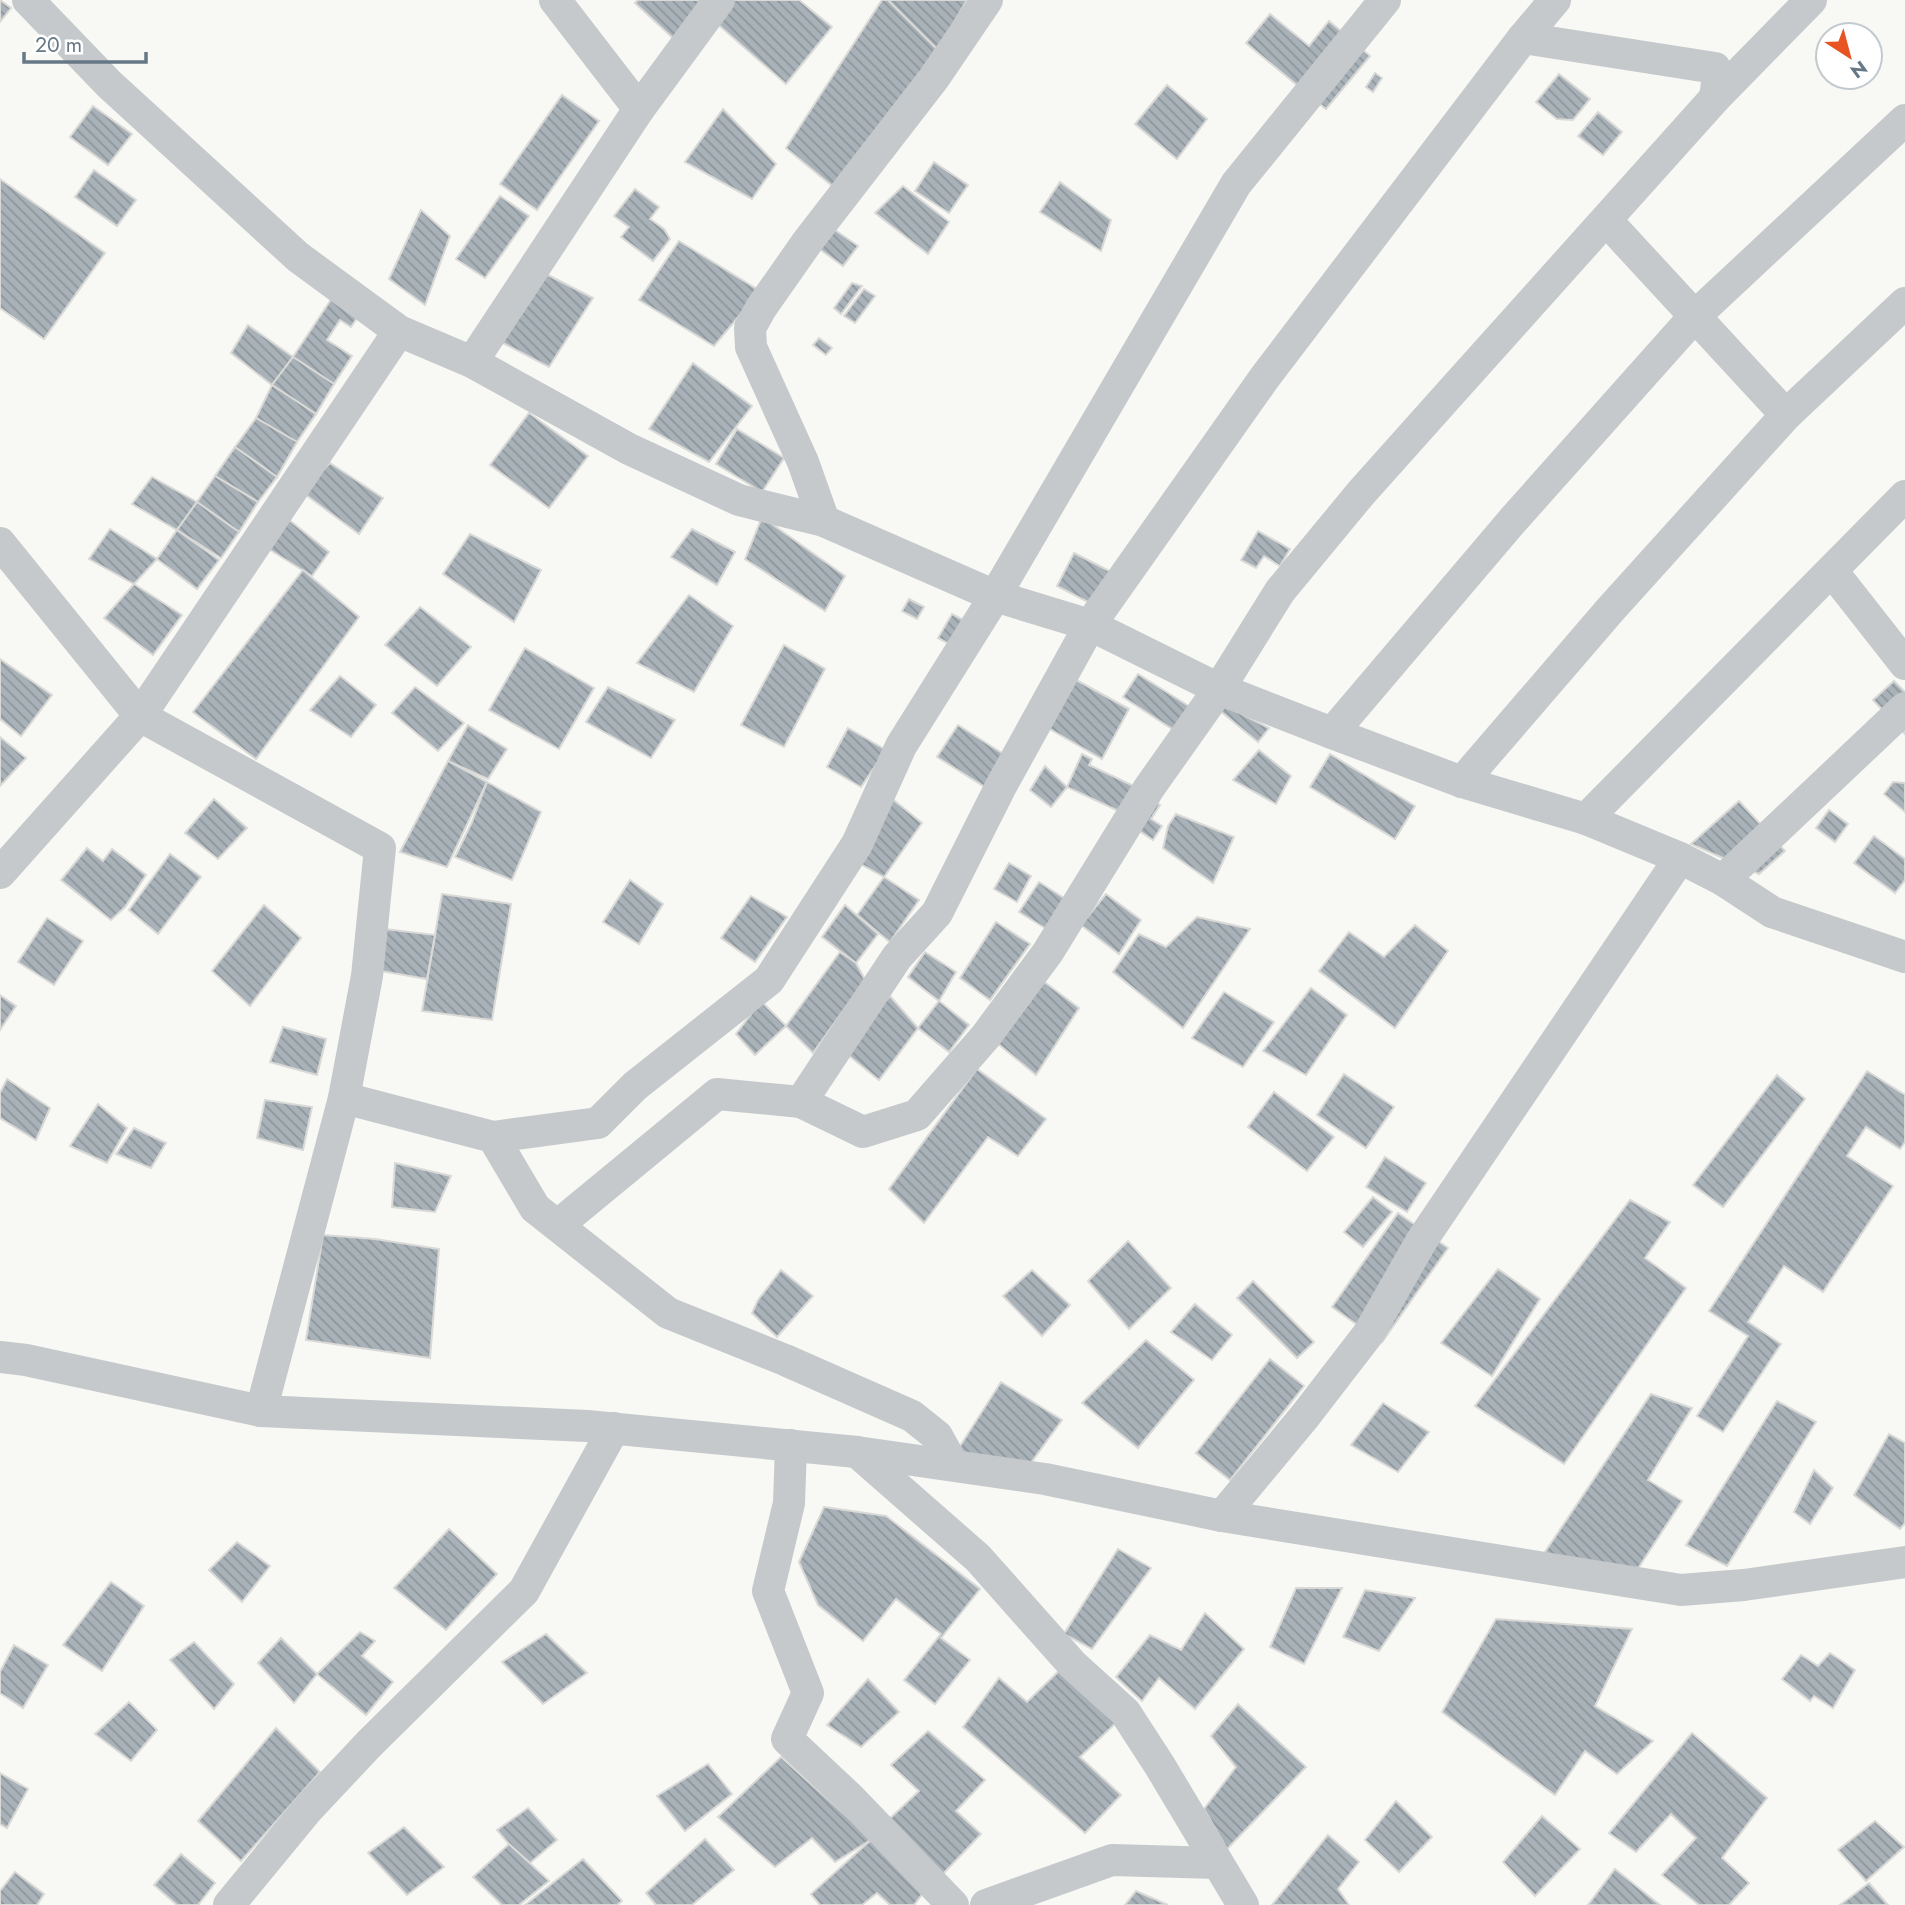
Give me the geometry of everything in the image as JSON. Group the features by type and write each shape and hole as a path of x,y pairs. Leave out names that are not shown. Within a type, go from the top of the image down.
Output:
{"street":[{"path":"28,0 109,84 298,257 398,331 472,362 629,449 739,500 824,521 995,596 1090,625 1219,689 1332,733 1462,782 1586,818 1680,858 1723,880 1772,912 1905,957"},
{"path":"555,0 639,109"},
{"path":"472,362 639,109 719,0"},
{"path":"824,521 803,462 751,348 750,328 808,242 934,78 987,0"},
{"path":"344,1098 493,1137 598,1123 635,1086 769,980 857,844 901,746 995,596 1236,184 1385,0"},
{"path":"801,1102 897,957 937,914 1001,786 1090,625 1265,377 1523,38 1555,0"},
{"path":"558,1225 717,1094 801,1102 863,1132 917,1115 986,1036 1048,951 1149,788 1219,689 1280,591 1353,503 1606,220 1716,98 1811,0"},
{"path":"1523,38 1715,68 1718,75 1716,98"},
{"path":"1332,733 1513,520 1694,317 1905,120"},
{"path":"1606,220 1786,415"},
{"path":"1462,782 1610,610 1786,415 1905,303"},
{"path":"0,873 139,716 398,331"},
{"path":"1586,818 1905,496"},
{"path":"0,542 139,716 380,848 368,976 344,1098 261,1411"},
{"path":"1832,570 1905,664"},
{"path":"1723,880 1905,708"},
{"path":"1222,1516 1369,1333 1422,1240 1680,858"},
{"path":"493,1137 535,1208 668,1312 912,1416 937,1436 953,1465"},
{"path":"0,1357 26,1360 261,1411 614,1428 857,1452 953,1465 1045,1479 1222,1516 1681,1590 1744,1585 1905,1562"},
{"path":"229,1905 315,1801 524,1591 614,1428"},
{"path":"791,1445 789,1503 768,1591 808,1693 787,1739 851,1800 953,1905"},
{"path":"857,1452 978,1558 1073,1665 1125,1712 1243,1905"},
{"path":"986,1905 1112,1860 1217,1863"}],"building":[{"path":"0,0 11,8 0,22"},
{"path":"638,0 704,0 674,39 635,3"},
{"path":"731,0 799,0 832,27 786,84 714,21"},
{"path":"882,0 888,0 938,50 836,189 786,148"},
{"path":"888,0 967,0 938,50"},
{"path":"1270,14 1309,46 1329,21 1370,56 1326,109 1246,43"},
{"path":"1375,73 1382,78 1373,92 1366,87"},
{"path":"1559,74 1590,99 1573,120 1557,119 1536,102"},
{"path":"1167,85 1207,119 1177,159 1135,124"},
{"path":"562,95 599,121 537,210 500,184"},
{"path":"93,106 132,134 108,165 70,137"},
{"path":"723,109 776,164 752,199 685,162"},
{"path":"1598,112 1622,132 1603,155 1578,136"},
{"path":"934,162 968,185 949,213 915,191"},
{"path":"94,170 136,200 117,226 75,197"},
{"path":"0,179 105,253 44,339 0,308"},
{"path":"1060,182 1111,220 1101,251 1040,212"},
{"path":"903,186 949,222 928,254 875,213"},
{"path":"635,189 659,207 650,219 664,229 670,239 653,261 621,237 629,227 614,216"},
{"path":"500,196 529,216 485,278 456,259"},
{"path":"421,210 450,236 425,305 389,279"},
{"path":"832,228 858,246 843,266 818,248"},
{"path":"679,241 760,291 714,346 639,300"},
{"path":"544,273 593,298 549,367 501,342"},
{"path":"852,283 862,286 841,314 834,308"},
{"path":"864,289 875,296 855,323 844,316"},
{"path":"334,295 361,312 351,327 340,320 327,340 352,356 334,384 293,357"},
{"path":"248,325 293,357 272,385 231,353"},
{"path":"819,338 832,348 826,355 813,345"},
{"path":"293,357 334,384 316,414 272,385"},
{"path":"693,363 752,406 709,462 649,429"},
{"path":"272,385 316,414 297,442 256,418"},
{"path":"529,413 588,456 549,508 490,465"},
{"path":"256,418 297,442 277,477 235,447"},
{"path":"737,429 784,458 762,492 716,464"},
{"path":"235,447 277,477 258,502 215,476"},
{"path":"330,463 383,498 359,534 302,492"},
{"path":"215,476 258,502 239,532 197,502"},
{"path":"152,477 197,502 177,530 132,504"},
{"path":"197,502 239,532 221,558 177,530"},
{"path":"283,515 329,552 312,576 267,548"},
{"path":"762,517 845,576 825,611 745,559"},
{"path":"110,529 157,559 134,584 89,559"},
{"path":"692,529 735,552 717,585 671,557"},
{"path":"177,530 219,560 197,589 157,559"},
{"path":"1258,531 1290,549 1280,566 1264,556 1256,568 1241,560"},
{"path":"470,534 541,570 514,622 443,574"},
{"path":"1074,553 1127,580 1109,613 1057,586"},
{"path":"303,570 359,617 256,759 193,712"},
{"path":"134,584 182,615 153,655 104,618"},
{"path":"689,595 733,626 694,692 637,663"},
{"path":"909,599 924,607 917,619 902,611"},
{"path":"420,607 471,647 437,686 385,645"},
{"path":"952,614 967,622 953,646 938,638"},
{"path":"784,645 825,669 784,747 741,725"},
{"path":"525,648 594,688 559,749 489,710"},
{"path":"0,659 52,695 21,736 0,719"},
{"path":"1138,674 1195,710 1180,734 1123,697"},
{"path":"340,676 376,705 351,737 310,710"},
{"path":"1069,676 1129,709 1102,759 1041,724"},
{"path":"1894,681 1905,692 1905,734 1873,700"},
{"path":"415,687 464,723 438,751 392,713"},
{"path":"608,687 675,720 651,758 586,722"},
{"path":"1222,704 1269,728 1258,742 1219,710"},
{"path":"468,725 507,749 488,779 448,761"},
{"path":"958,725 1005,755 985,787 937,757"},
{"path":"848,728 886,750 861,787 827,767"},
{"path":"0,737 26,758 0,786"},
{"path":"1259,750 1291,776 1276,804 1233,780"},
{"path":"1082,754 1092,759 1089,765 1138,788 1125,814 1067,787"},
{"path":"1330,754 1415,806 1395,839 1310,787"},
{"path":"448,761 487,782 447,867 400,852"},
{"path":"1045,766 1067,787 1051,807 1030,790"},
{"path":"487,782 541,812 512,880 455,857"},
{"path":"1893,782 1905,783 1905,812 1884,794"},
{"path":"891,798 922,823 884,877 857,862"},
{"path":"214,799 247,828 218,859 185,833"},
{"path":"1151,799 1160,805 1151,819 1162,826 1153,840 1135,828"},
{"path":"1739,801 1785,851 1759,874 1691,844"},
{"path":"1829,810 1848,824 1835,842 1816,828"},
{"path":"1176,814 1234,837 1213,883 1163,848 1168,826"},
{"path":"1874,836 1905,859 1905,880 1895,893 1854,863"},
{"path":"87,848 103,861 112,849 146,875 125,907 111,920 61,880"},
{"path":"170,854 201,877 158,934 129,910"},
{"path":"1009,863 1031,876 1017,902 994,889"},
{"path":"884,877 919,900 890,942 857,915"},
{"path":"630,880 663,904 639,944 603,922"},
{"path":"1039,882 1067,900 1048,930 1019,912"},
{"path":"442,894 511,904 492,1020 422,1011"},
{"path":"1106,894 1141,920 1119,954 1081,925"},
{"path":"751,896 787,917 755,962 721,938"},
{"path":"264,905 301,938 250,1006 212,971"},
{"path":"845,905 878,934 856,963 822,937"},
{"path":"1197,917 1250,929 1183,1028 1113,972 1139,934 1166,947"},
{"path":"47,918 83,941 54,985 18,962"},
{"path":"996,922 1030,944 990,1000 960,978"},
{"path":"1415,925 1448,951 1395,1028 1319,971 1349,932 1384,957"},
{"path":"385,929 435,935 427,979 375,970"},
{"path":"840,952 856,963 865,980 813,1053 786,1026"},
{"path":"925,952 956,972 939,1001 908,977"},
{"path":"1039,978 1079,1008 1036,1075 991,1038"},
{"path":"1311,988 1347,1015 1306,1075 1263,1051"},
{"path":"1224,992 1274,1022 1243,1067 1192,1038"},
{"path":"0,995 16,1006 0,1030"},
{"path":"890,996 918,1028 879,1080 842,1050"},
{"path":"761,1001 786,1026 755,1055 736,1034"},
{"path":"939,1001 969,1025 949,1052 918,1028"},
{"path":"283,1027 326,1039 317,1075 270,1062"},
{"path":"977,1069 1046,1119 1018,1156 988,1137 924,1223 889,1189"},
{"path":"1867,1071 1905,1095 1905,1142 1900,1149 1866,1127 1847,1156 1893,1186 1823,1292 1784,1266 1748,1322 1781,1344 1723,1432 1697,1416 1748,1336 1709,1311"},
{"path":"1344,1074 1394,1107 1366,1148 1317,1115"},
{"path":"1777,1075 1805,1099 1723,1207 1693,1185"},
{"path":"7,1079 50,1108 36,1140 0,1118 0,1093"},
{"path":"1274,1092 1334,1137 1307,1171 1248,1127"},
{"path":"265,1100 312,1107 303,1150 257,1138"},
{"path":"98,1104 127,1128 107,1163 70,1146"},
{"path":"134,1128 166,1143 151,1168 116,1154"},
{"path":"1385,1157 1426,1183 1407,1212 1366,1187"},
{"path":"395,1163 451,1176 435,1212 392,1207"},
{"path":"1373,1197 1392,1212 1363,1247 1344,1232"},
{"path":"1630,1200 1670,1222 1645,1258 1686,1288 1564,1464 1475,1406"},
{"path":"1398,1213 1448,1248 1382,1342 1332,1307"},
{"path":"323,1235 375,1239 439,1249 430,1358 306,1340"},
{"path":"1128,1241 1171,1288 1129,1329 1088,1281"},
{"path":"1498,1269 1540,1299 1492,1376 1441,1343"},
{"path":"781,1270 813,1296 777,1337 752,1313 758,1300"},
{"path":"1032,1270 1070,1305 1042,1336 1003,1296"},
{"path":"1253,1281 1314,1342 1297,1358 1237,1298"},
{"path":"1195,1304 1232,1335 1212,1360 1171,1332"},
{"path":"1146,1340 1194,1380 1138,1448 1082,1403"},
{"path":"1270,1359 1304,1386 1230,1480 1196,1453"},
{"path":"1001,1382 1062,1420 1025,1471 955,1454"},
{"path":"1651,1394 1692,1408 1648,1480 1682,1501 1637,1570 1543,1555"},
{"path":"1777,1401 1816,1422 1727,1566 1686,1545"},
{"path":"1383,1403 1429,1432 1398,1472 1351,1445"},
{"path":"1889,1434 1905,1443 1905,1523 1900,1529 1854,1495"},
{"path":"1814,1470 1833,1488 1810,1524 1794,1512"},
{"path":"824,1507 886,1516 980,1589 941,1638 970,1660 935,1704 904,1680 941,1634 896,1599 863,1641 818,1605 799,1562"},
{"path":"449,1529 497,1574 446,1630 394,1588"},
{"path":"237,1542 270,1566 242,1602 209,1570"},
{"path":"1118,1549 1151,1568 1092,1649 1064,1634"},
{"path":"111,1582 144,1606 102,1671 63,1645"},
{"path":"1296,1588 1342,1588 1304,1664 1270,1647"},
{"path":"1365,1590 1415,1598 1379,1651 1343,1637"},
{"path":"1205,1613 1244,1649 1195,1709 1159,1678 1142,1701 1116,1677 1150,1635 1181,1650"},
{"path":"1496,1619 1632,1629 1595,1706 1653,1741 1617,1774 1585,1751 1555,1795 1442,1712"},
{"path":"360,1632 375,1641 362,1656 393,1682 366,1715 317,1674"},
{"path":"546,1634 587,1673 543,1704 502,1662"},
{"path":"281,1638 317,1674 294,1703 258,1663"},
{"path":"194,1642 234,1684 214,1709 170,1660"},
{"path":"14,1645 48,1665 23,1708 0,1693 0,1672"},
{"path":"1830,1653 1855,1670 1833,1708 1814,1696 1810,1701 1782,1679 1801,1655 1818,1666"},
{"path":"1062,1668 1118,1721 1080,1757 1121,1795 1085,1833 963,1727 999,1678 1027,1702"},
{"path":"868,1679 899,1712 861,1747 827,1725"},
{"path":"129,1702 157,1730 131,1761 95,1734"},
{"path":"1238,1704 1306,1767 1227,1849 1204,1809 1236,1767 1211,1736"},
{"path":"276,1728 320,1772 241,1861 198,1821"},
{"path":"928,1731 985,1780 956,1811 981,1834 942,1875 882,1826 919,1791 891,1765"},
{"path":"1692,1733 1767,1798 1722,1858 1749,1883 1729,1905 1699,1905 1662,1875 1696,1838 1671,1814 1636,1852 1609,1833"},
{"path":"781,1757 872,1839 835,1862 812,1838 775,1867 718,1817"},
{"path":"708,1764 732,1794 685,1831 657,1796"},
{"path":"0,1773 28,1789 7,1828 0,1824"},
{"path":"1396,1801 1432,1837 1399,1872 1365,1840"},
{"path":"528,1808 557,1840 530,1863 497,1830"},
{"path":"1542,1816 1580,1849 1535,1896 1503,1862"},
{"path":"1875,1821 1904,1847 1866,1881 1838,1850"},
{"path":"404,1827 444,1867 407,1895 368,1853"},
{"path":"1328,1835 1359,1862 1338,1889 1349,1905 1272,1905"},
{"path":"705,1839 734,1870 692,1905 656,1905 646,1893"},
{"path":"872,1839 926,1889 914,1905 890,1905 877,1893 862,1905 820,1905 811,1894"},
{"path":"509,1844 549,1881 519,1905 502,1905 473,1877"},
{"path":"181,1854 215,1883 198,1905 177,1905 154,1885"},
{"path":"583,1859 622,1901 617,1905 525,1905"},
{"path":"1615,1869 1660,1905 1588,1905"},
{"path":"15,1872 44,1894 37,1905 0,1905 0,1891"},
{"path":"1869,1883 1888,1905 1840,1905"},
{"path":"1136,1891 1168,1905 1125,1905"}]}
